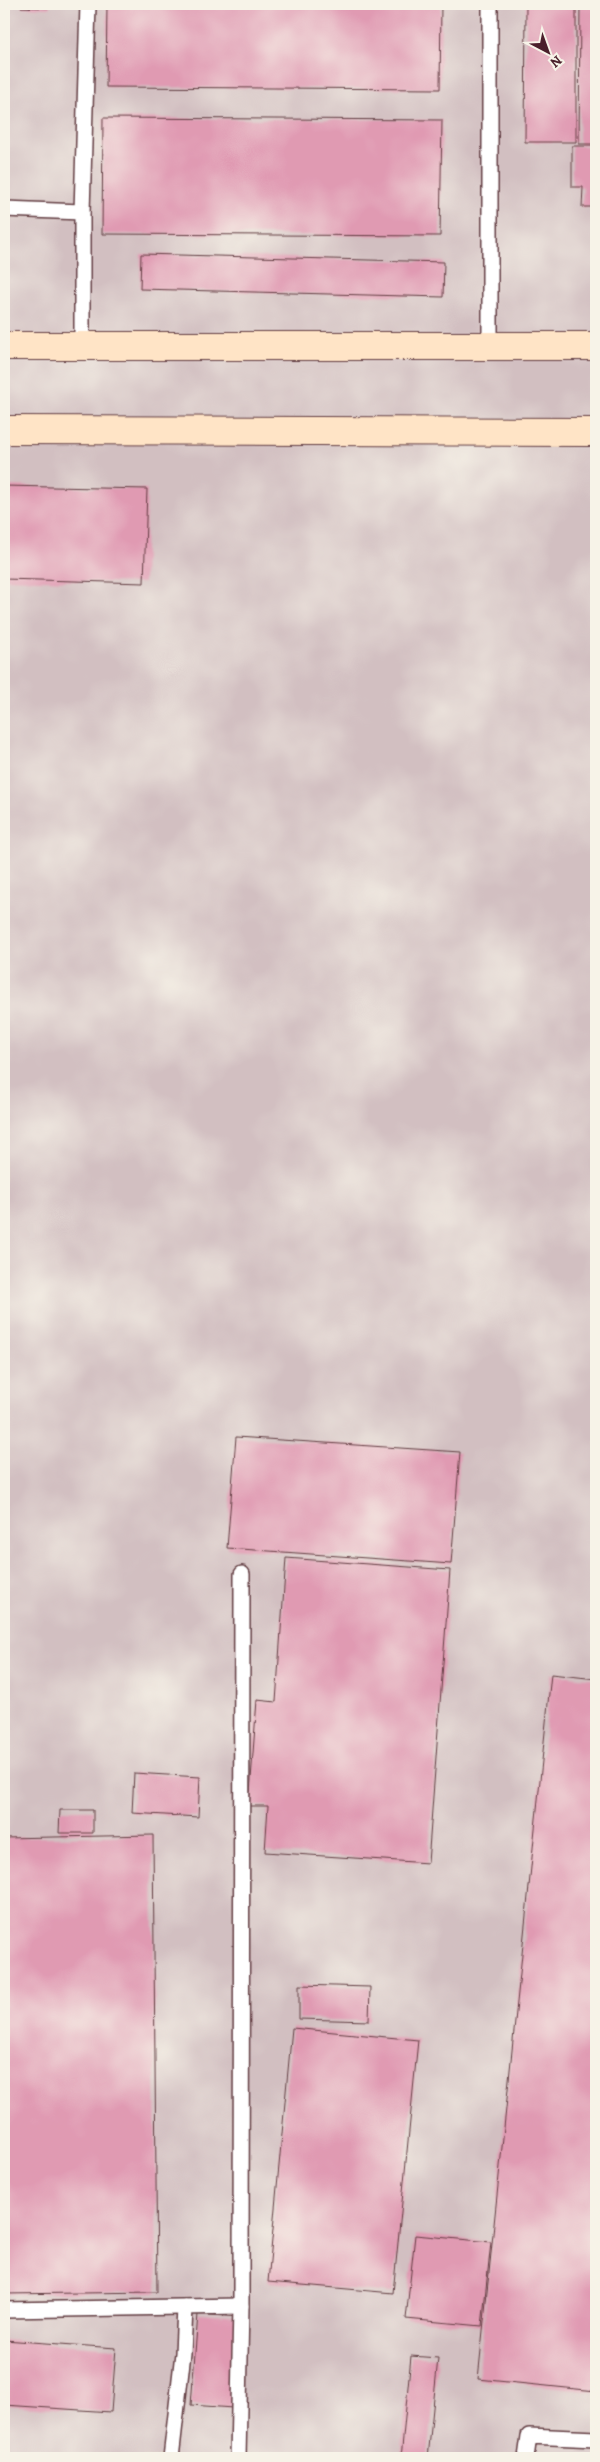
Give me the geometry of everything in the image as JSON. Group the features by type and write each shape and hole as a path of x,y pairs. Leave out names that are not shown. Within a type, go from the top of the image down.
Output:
{"street":[{"path":"4,346 596,346"},
{"path":"4,430 596,432"}],"lane":[{"path":"82,346 82,212 88,4"},
{"path":"490,4 490,345"},
{"path":"4,209 82,212"},
{"path":"238,2458 241,2306 242,1574"},
{"path":"4,2310 241,2306"},
{"path":"171,2458 185,2308"},
{"path":"526,2458 529,2436 596,2439"}],"shaded area":[{"path":"4,4 596,4 596,2458 4,2458"}],"building":[{"path":"21,4 50,4 50,8 21,7"},
{"path":"107,4 441,4 440,89 106,87"},
{"path":"526,4 576,4 576,142 525,142"},
{"path":"580,4 596,4 596,144 579,144"},
{"path":"103,118 442,120 440,236 102,234"},
{"path":"572,146 596,146 596,207 582,207 583,187 572,187"},
{"path":"141,254 444,262 443,297 140,289"},
{"path":"4,486 147,489 144,583 4,579"},
{"path":"236,1437 460,1452 451,1564 227,1548"},
{"path":"286,1558 450,1570 428,1863 265,1852 268,1806 249,1806 257,1700 276,1702"},
{"path":"551,1674 596,1679 596,2391 478,2379"},
{"path":"134,1773 200,1777 198,1817 132,1813"},
{"path":"60,1810 93,1810 93,1833 59,1833"},
{"path":"153,1835 157,2292 4,2294 4,1838"},
{"path":"299,1985 370,1987 369,2021 299,2019"},
{"path":"292,2028 418,2040 393,2293 268,2282"},
{"path":"415,2235 491,2242 482,2326 406,2319"},
{"path":"198,2314 240,2317 233,2408 191,2405"},
{"path":"4,2340 116,2348 111,2412 4,2405"},
{"path":"411,2356 438,2358 428,2458 401,2458"}]}
